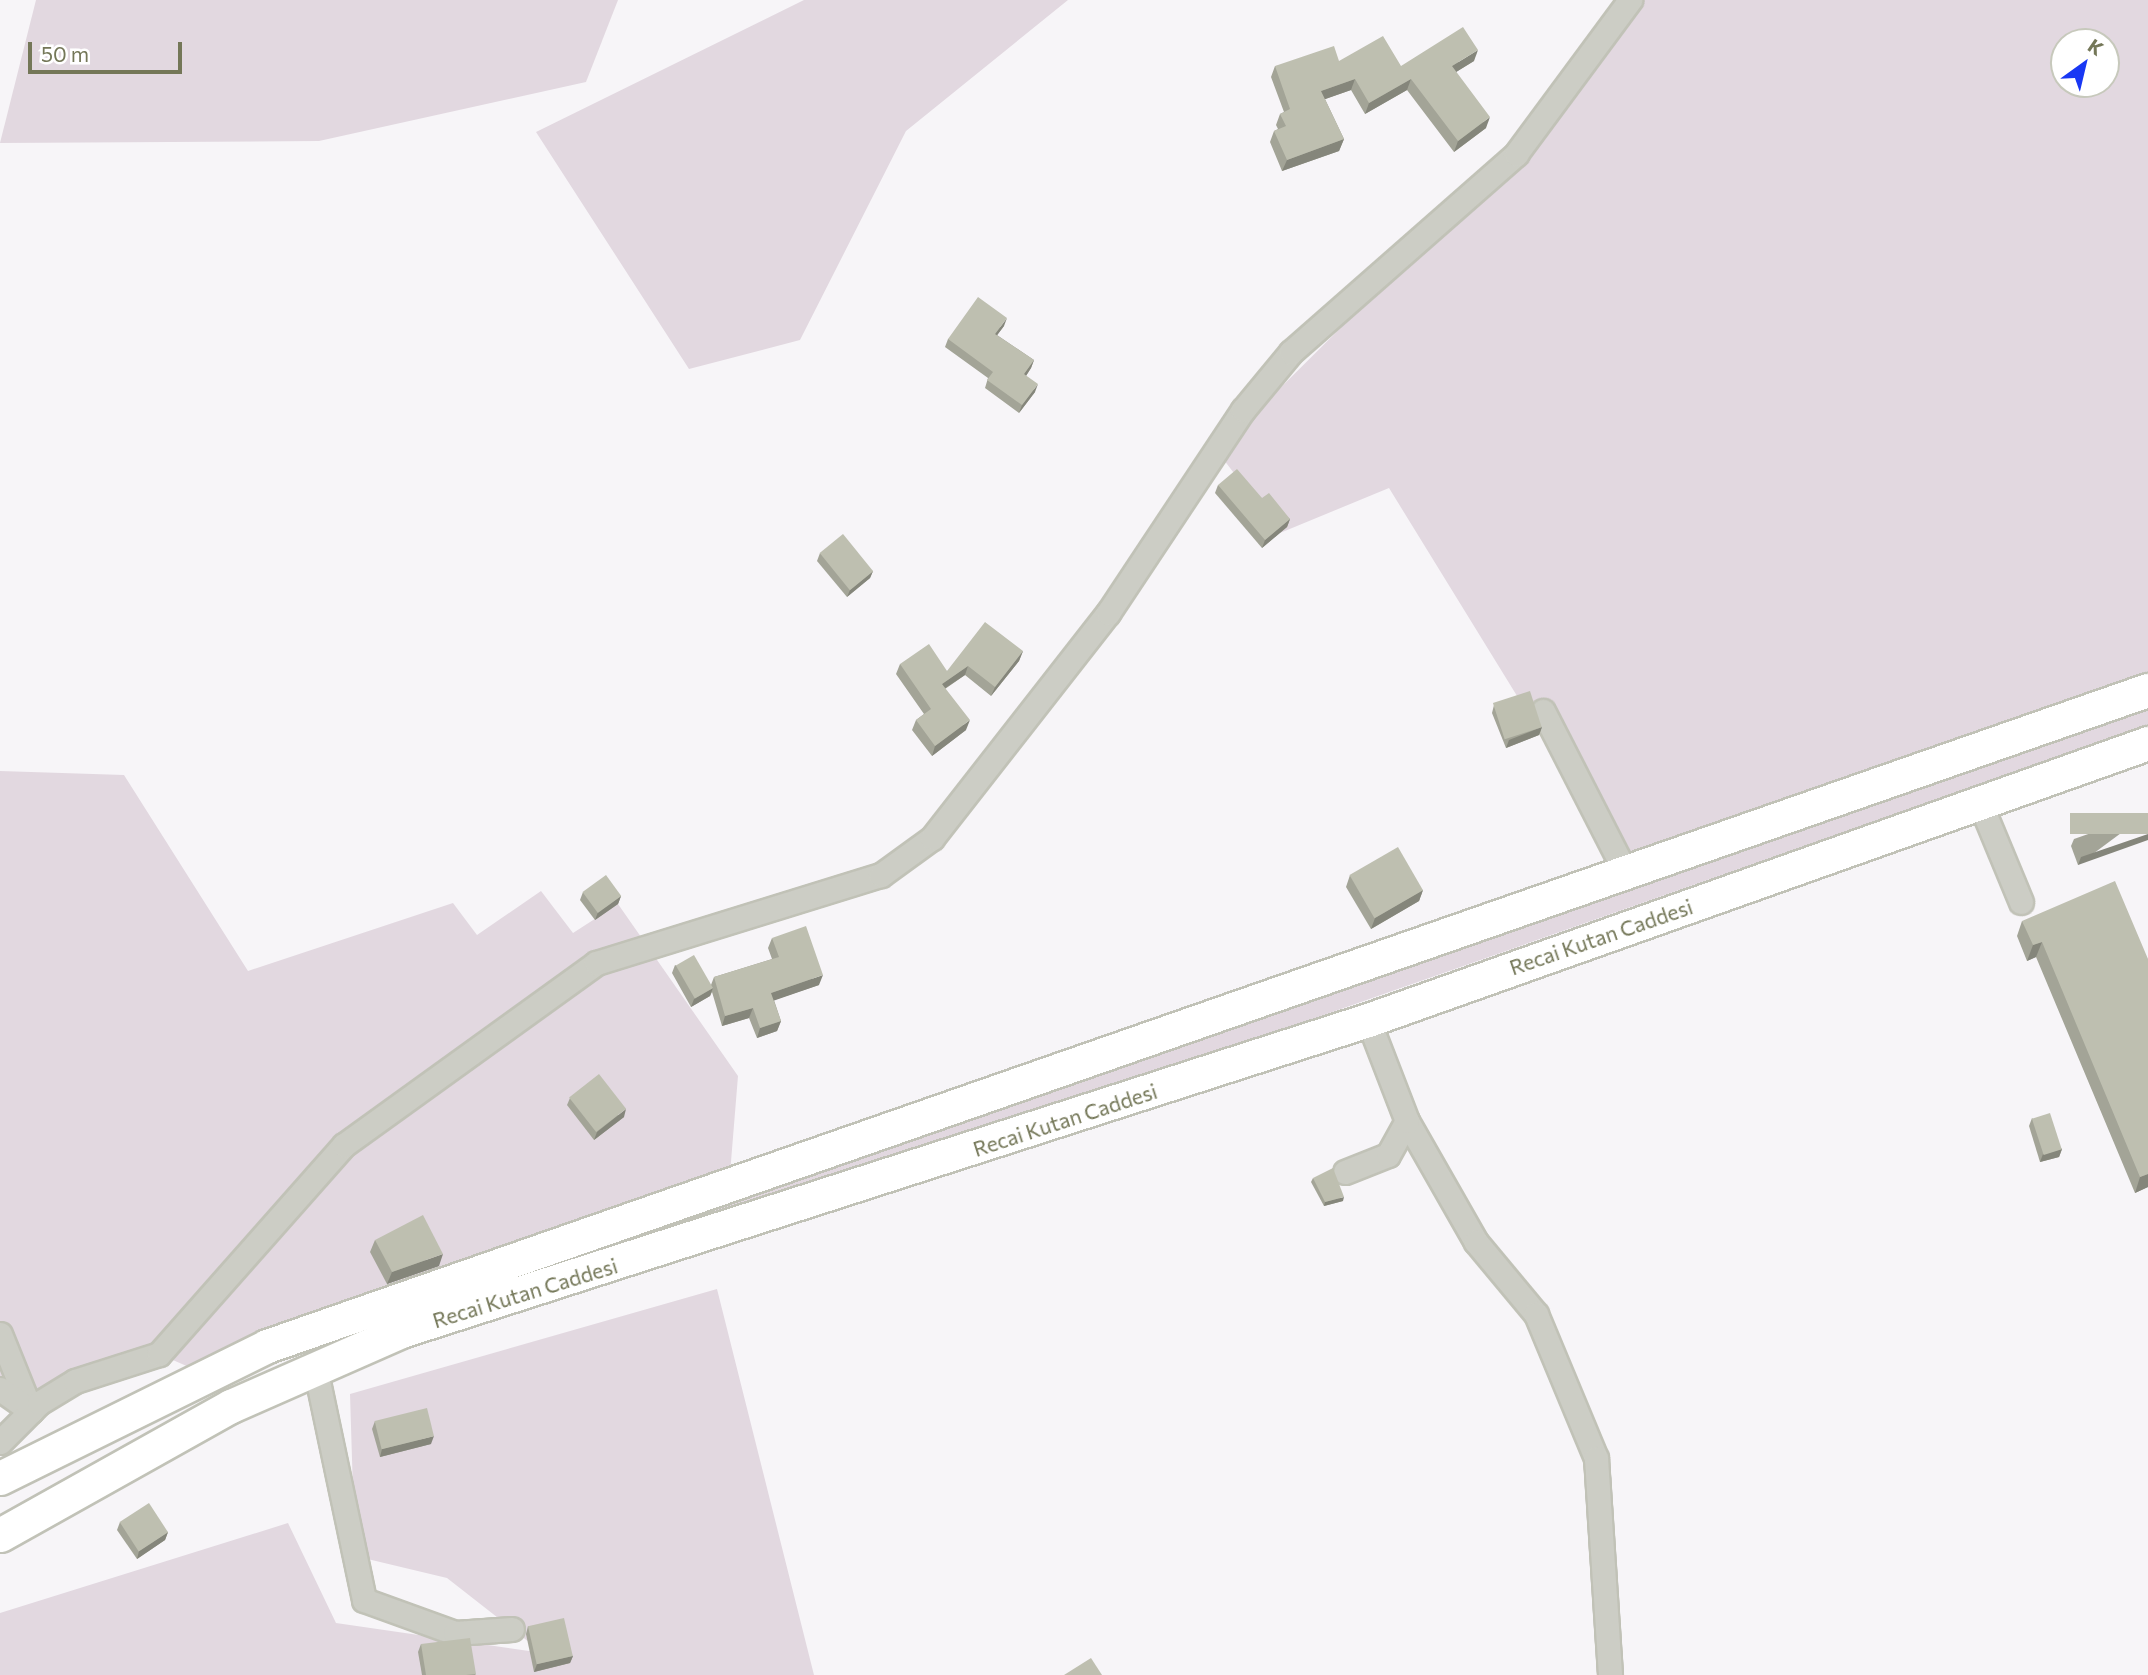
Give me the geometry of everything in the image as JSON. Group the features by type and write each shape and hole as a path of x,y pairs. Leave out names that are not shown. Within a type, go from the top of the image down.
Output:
{"main road":[{"name":"Recai Kutan Caddesi","path":"0,1478 267,1346 2148,690"},
{"name":"Recai Kutan Caddesi","path":"0,1535 177,1434 315,1367 401,1332 1368,1020 2148,743"}],"street":[{"path":"0,1441 31,1411 75,1381 159,1354 345,1145 596,963 881,875 932,838 1108,613 1243,410 1291,352 1516,154 1630,0"},
{"path":"1543,711 1626,873"},
{"path":"1980,803 2021,902"},
{"path":"1368,1020 1407,1121 1476,1242 1536,1314 1596,1458 1610,1675"},
{"path":"1345,1172 1388,1155 1407,1121"},
{"path":"0,1334 31,1411"},
{"path":"315,1367 364,1600 456,1633 512,1629"},
{"path":"0,1389 31,1411"}],"shaded area":[{"path":"36,0 618,0 586,82 319,141 0,143"},
{"path":"804,0 1068,0 906,131 800,340 689,369 536,132"},
{"path":"1637,0 2148,0 2148,691 1626,873 1389,488 1280,533 1217,451 1471,198"},
{"path":"2148,708 2148,725 1196,1060 620,1253 616,1237"},
{"path":"0,771 124,775 248,971 453,903 477,935 541,891 573,933 618,904 738,1076 729,1186 205,1374 159,1354 31,1411 0,1389"},
{"path":"717,1289 814,1675 0,1675 0,1613 288,1523 336,1623 543,1653 447,1578 355,1556 350,1394"}],"building":[{"path":"1463,27 1478,50 1452,66 1490,117 1458,141 1411,79 1369,103 1355,79 1321,91 1344,139 1287,160 1274,131 1286,126 1280,114 1290,109 1275,66 1334,46 1339,61 1383,36 1401,66"},
{"path":"978,297 1007,318 995,334 1034,360 1024,374 1038,384 1022,405 987,380 993,372 948,339"},
{"path":"1237,469 1262,498 1269,493 1290,519 1265,540 1218,485"},
{"path":"843,534 873,571 850,590 820,553"},
{"path":"985,622 1023,651 995,687 968,666 942,684 970,720 935,746 916,720 931,709 900,664 929,644 947,671"},
{"path":"1530,691 1542,727 1505,739 1493,703"},
{"path":"2070,813 2148,813 2148,834 2070,834"},
{"path":"1398,847 1423,890 1375,918 1350,875"},
{"path":"606,875 621,896 598,913 583,892"},
{"path":"2115,881 2148,959 2148,1174 2140,1177 2042,942 2033,945 2022,921"},
{"path":"806,926 823,975 771,993 781,1021 760,1028 753,1008 725,1016 714,977 779,957 772,938"},
{"path":"694,955 713,988 695,998 676,966"},
{"path":"599,1074 626,1109 596,1132 569,1097"},
{"path":"2050,1113 2062,1149 2044,1155 2032,1119"},
{"path":"1333,1168 1344,1197 1325,1202 1313,1178"},
{"path":"423,1215 443,1254 392,1272 375,1240"},
{"path":"427,1408 434,1436 382,1449 375,1421"},
{"path":"149,1503 168,1532 139,1551 120,1522"},
{"path":"564,1618 573,1656 537,1664 528,1626"},
{"path":"470,1638 476,1674 426,1675 421,1644"},
{"path":"1091,1658 1102,1675 1064,1675"}]}
